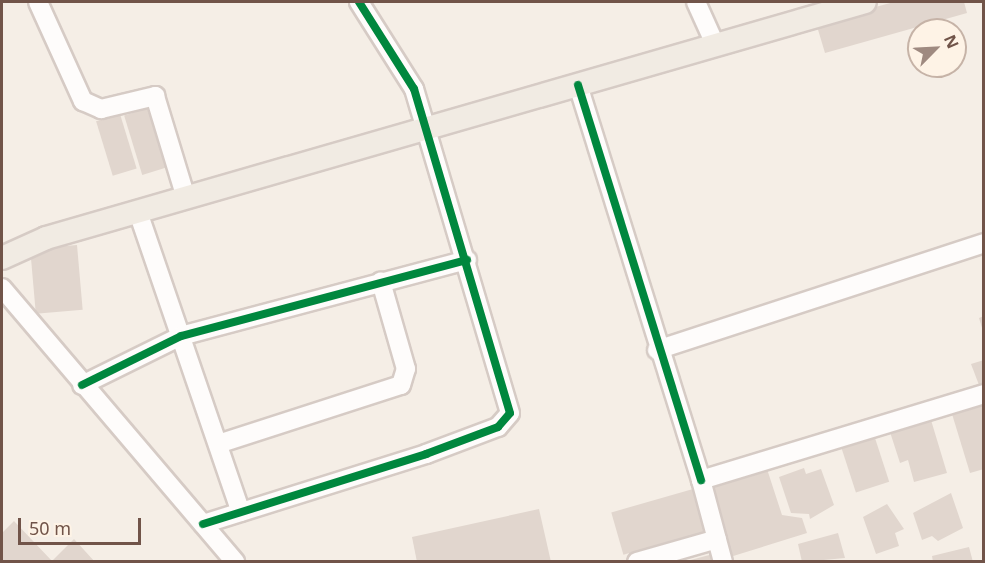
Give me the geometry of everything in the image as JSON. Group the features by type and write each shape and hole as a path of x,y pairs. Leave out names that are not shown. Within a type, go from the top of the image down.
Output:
{"main road":[{"path":"2,258 37,241 428,130 851,3"}],"street":[{"path":"38,2 83,101 101,110 155,96 186,198"},
{"path":"203,524 426,454 506,422 510,413 428,130 405,70 359,2"},
{"path":"696,2 715,44"},
{"path":"578,85 657,350 701,480 723,561"},
{"path":"138,212 241,512"},
{"path":"657,350 984,243"},
{"path":"82,384 181,336 467,260"},
{"path":"218,444 401,385 406,369 381,282"},
{"path":"2,288 235,561"},
{"path":"701,480 984,394"},
{"path":"637,561 717,539"}],"building":[{"path":"894,2 964,2 967,13 949,18 907,18 907,30 825,53 816,23"},
{"path":"149,108 167,167 142,175 124,116"},
{"path":"120,114 137,169 113,176 96,121"},
{"path":"77,245 83,310 36,314 30,249"},
{"path":"984,316 984,331 983,331 979,318"},
{"path":"984,360 984,383 979,385 971,364"},
{"path":"984,405 984,469 970,473 952,414"},
{"path":"931,420 947,473 914,482 908,460 900,463 890,432"},
{"path":"875,438 889,482 856,493 842,449"},
{"path":"804,468 806,474 821,469 834,505 810,519 809,514 791,513 779,477"},
{"path":"767,469 782,515 802,518 807,533 730,557 709,488"},
{"path":"693,489 705,531 623,555 611,512"},
{"path":"951,493 963,528 938,541 932,536 922,540 913,513"},
{"path":"887,504 904,529 895,533 899,546 876,554 863,517"},
{"path":"539,509 551,562 417,562 412,537"},
{"path":"14,521 52,561 74,539 95,562 2,562 2,533"},
{"path":"838,533 845,558 802,562 798,544"},
{"path":"969,547 973,562 933,562 932,556"},
{"path":"713,554 716,562 687,562 687,561"}],"cycle path":[{"path":"203,524 426,454 498,427 510,413 414,89 359,2"},
{"path":"578,85 701,480"},
{"path":"82,385 181,336 467,260"}]}
